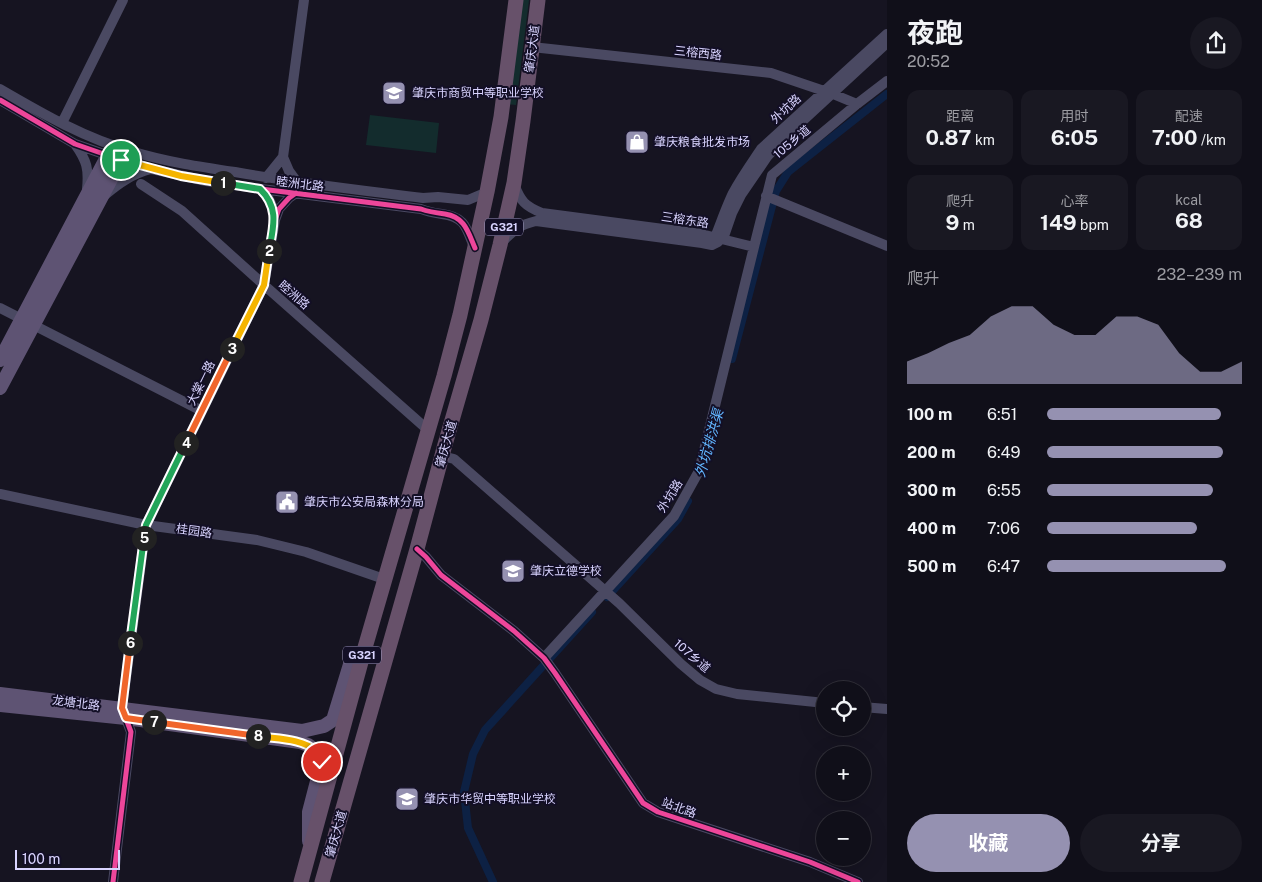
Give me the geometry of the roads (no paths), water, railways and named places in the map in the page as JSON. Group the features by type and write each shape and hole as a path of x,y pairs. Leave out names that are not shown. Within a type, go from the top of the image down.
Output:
{"highway":[{"name":"G321","path":"428,430 458,324 487,192 502,112 516,0"},
{"name":"肇庆大道","path":"322,882 481,320 500,244 514,183 538,0"},
{"path":"502,112 524,115"},
{"name":"肇庆大道","path":"301,882 384,579 428,430"},
{"path":"377,604 381,624 367,675 370,684 378,687"},
{"path":"327,784 337,782 341,788 330,832 330,853"}],"main road":[{"path":"0,388 86,195 115,154"},
{"path":"0,360 28,322 101,199 115,154"},
{"path":"310,850 309,812 322,762 318,752 308,745 301,736 333,720 351,661 364,651"},
{"name":"龙塘北路","path":"0,694 124,713 301,736"},
{"name":"龙塘北路","path":"0,705 124,713"}],"street":[{"path":"62,123 123,0"},
{"path":"297,182 289,171 283,157 304,0"},
{"name":"外坑路","path":"717,240 741,196 767,157 828,92 887,34"},
{"name":"外坑路","path":"828,92 887,43"},
{"name":"三榕西路","path":"532,47 770,73 828,92 857,104"},
{"name":"105乡道","path":"754,247 772,175 887,81"},
{"name":"睦洲北路","path":"0,89 115,154 142,154 173,162 266,178 423,198 438,197 468,200 487,192"},
{"name":"睦洲北路","path":"0,100 75,144 115,154 152,169 206,181 422,209 451,215 462,221 468,230 475,248"},
{"path":"75,144 88,169 89,176 86,195"},
{"path":"266,178 283,157"},
{"path":"101,199 130,176 152,169"},
{"path":"500,244 514,229 539,217 519,199 514,183"},
{"name":"睦洲路","path":"141,184 182,211 428,430"},
{"path":"260,189 273,207 275,220"},
{"path":"275,220 284,202 296,193"},
{"path":"767,196 887,246"},
{"path":"422,209 426,207 439,209 441,207 441,203 423,198"},
{"name":"三榕东路","path":"539,217 702,242 717,240"},
{"name":"大棠一路","path":"113,882 131,732 124,713 146,525 264,285 275,220"},
{"path":"717,240 754,247"},
{"name":"外坑路","path":"544,658 674,516 699,472 754,247"},
{"path":"0,308 202,411"},
{"name":"107乡道","path":"442,456 454,459 619,603 700,680 716,689 737,694 816,702"},
{"name":"桂园路","path":"0,494 146,525 257,540 306,552 384,579"},
{"path":"417,549 441,575 514,631 544,658"},
{"name":"站北路","path":"544,658 643,803 658,812 810,862 858,882"},
{"path":"871,708 887,709"},
{"path":"831,871 834,882"}],"waterway":[{"name":"外坑排洪渠","path":"732,359 776,191 788,172 887,94"},
{"name":"外坑排洪渠","path":"607,597 678,519 688,501"},
{"name":"外坑排洪渠","path":"493,882 468,828 464,792 473,754 485,730 592,612"}],"place":[{"name":"肇庆市商贸中等职业学校","path":"394,93"},
{"name":"肇庆粮食批发市场","path":"637,142"},
{"name":"肇庆市公安局森林分局","path":"287,502"},
{"name":"肇庆立德学校","path":"513,571"},
{"name":"肇庆市华贸中等职业学校","path":"407,799"}]}
